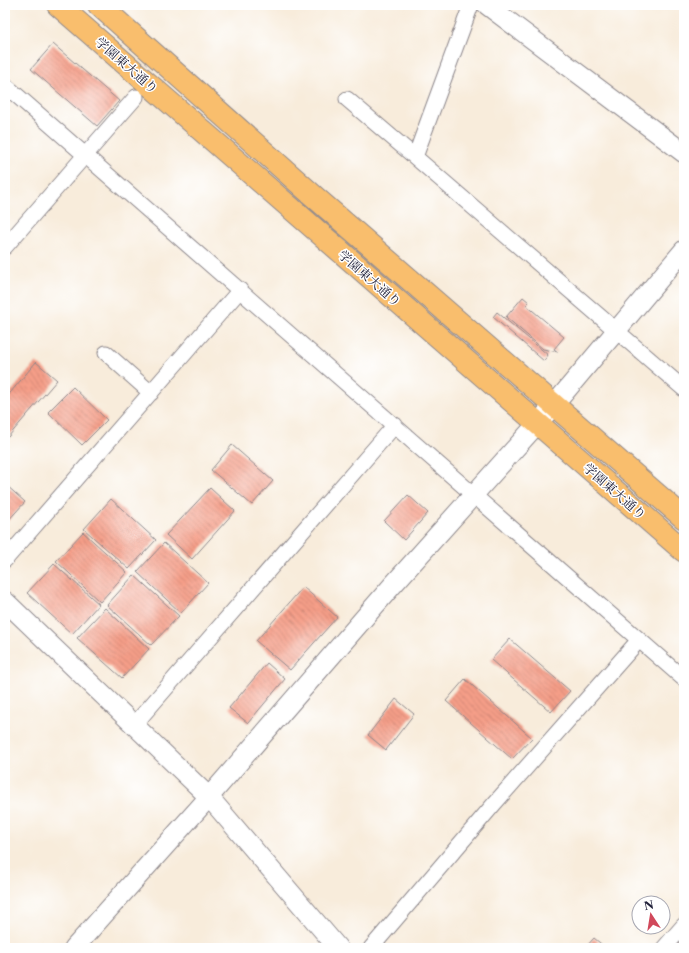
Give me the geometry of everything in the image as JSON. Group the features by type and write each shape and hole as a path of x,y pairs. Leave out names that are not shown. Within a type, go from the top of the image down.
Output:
{"main road":[{"name":"学園東大通り","path":"58,5 334,247 538,422 684,551"},
{"name":"学園東大通り","path":"99,5 317,199 684,518"}],"street":[{"path":"416,157 471,5"},
{"path":"488,5 684,153"},
{"path":"5,85 684,679"},
{"path":"5,247 136,98"},
{"path":"347,99 684,389"},
{"path":"74,948 209,798 391,587 554,405 684,250"},
{"path":"5,560 240,290"},
{"path":"106,353 151,393"},
{"path":"134,726 395,425"},
{"path":"5,601 209,798 338,948"},
{"path":"371,948 494,804 639,640"},
{"path":"664,948 684,925"}],"building":[{"path":"53,44 119,101 97,126 31,69"},
{"path":"523,297 529,302 526,305 564,337 554,349 558,352 543,349 506,317"},
{"path":"497,312 548,355 544,361 493,317"},
{"path":"36,362 57,380 8,437 5,435 5,399"},
{"path":"73,387 107,420 82,445 48,412"},
{"path":"232,445 273,481 252,505 211,470"},
{"path":"5,484 25,502 5,524"},
{"path":"210,488 235,511 192,559 166,535"},
{"path":"408,495 428,513 404,540 384,521"},
{"path":"111,499 156,540 129,569 84,529"},
{"path":"83,532 127,572 100,602 56,561"},
{"path":"164,543 208,583 181,613 137,572"},
{"path":"54,564 99,604 72,634 27,593"},
{"path":"134,575 179,616 151,645 107,605"},
{"path":"303,587 337,617 290,670 256,641"},
{"path":"105,608 149,649 122,678 77,638"},
{"path":"510,639 570,691 551,712 491,660"},
{"path":"267,663 285,679 248,723 229,708"},
{"path":"465,679 532,738 512,759 446,701"},
{"path":"396,699 414,714 386,750 368,735"},
{"path":"594,938 606,948 585,948"}]}
